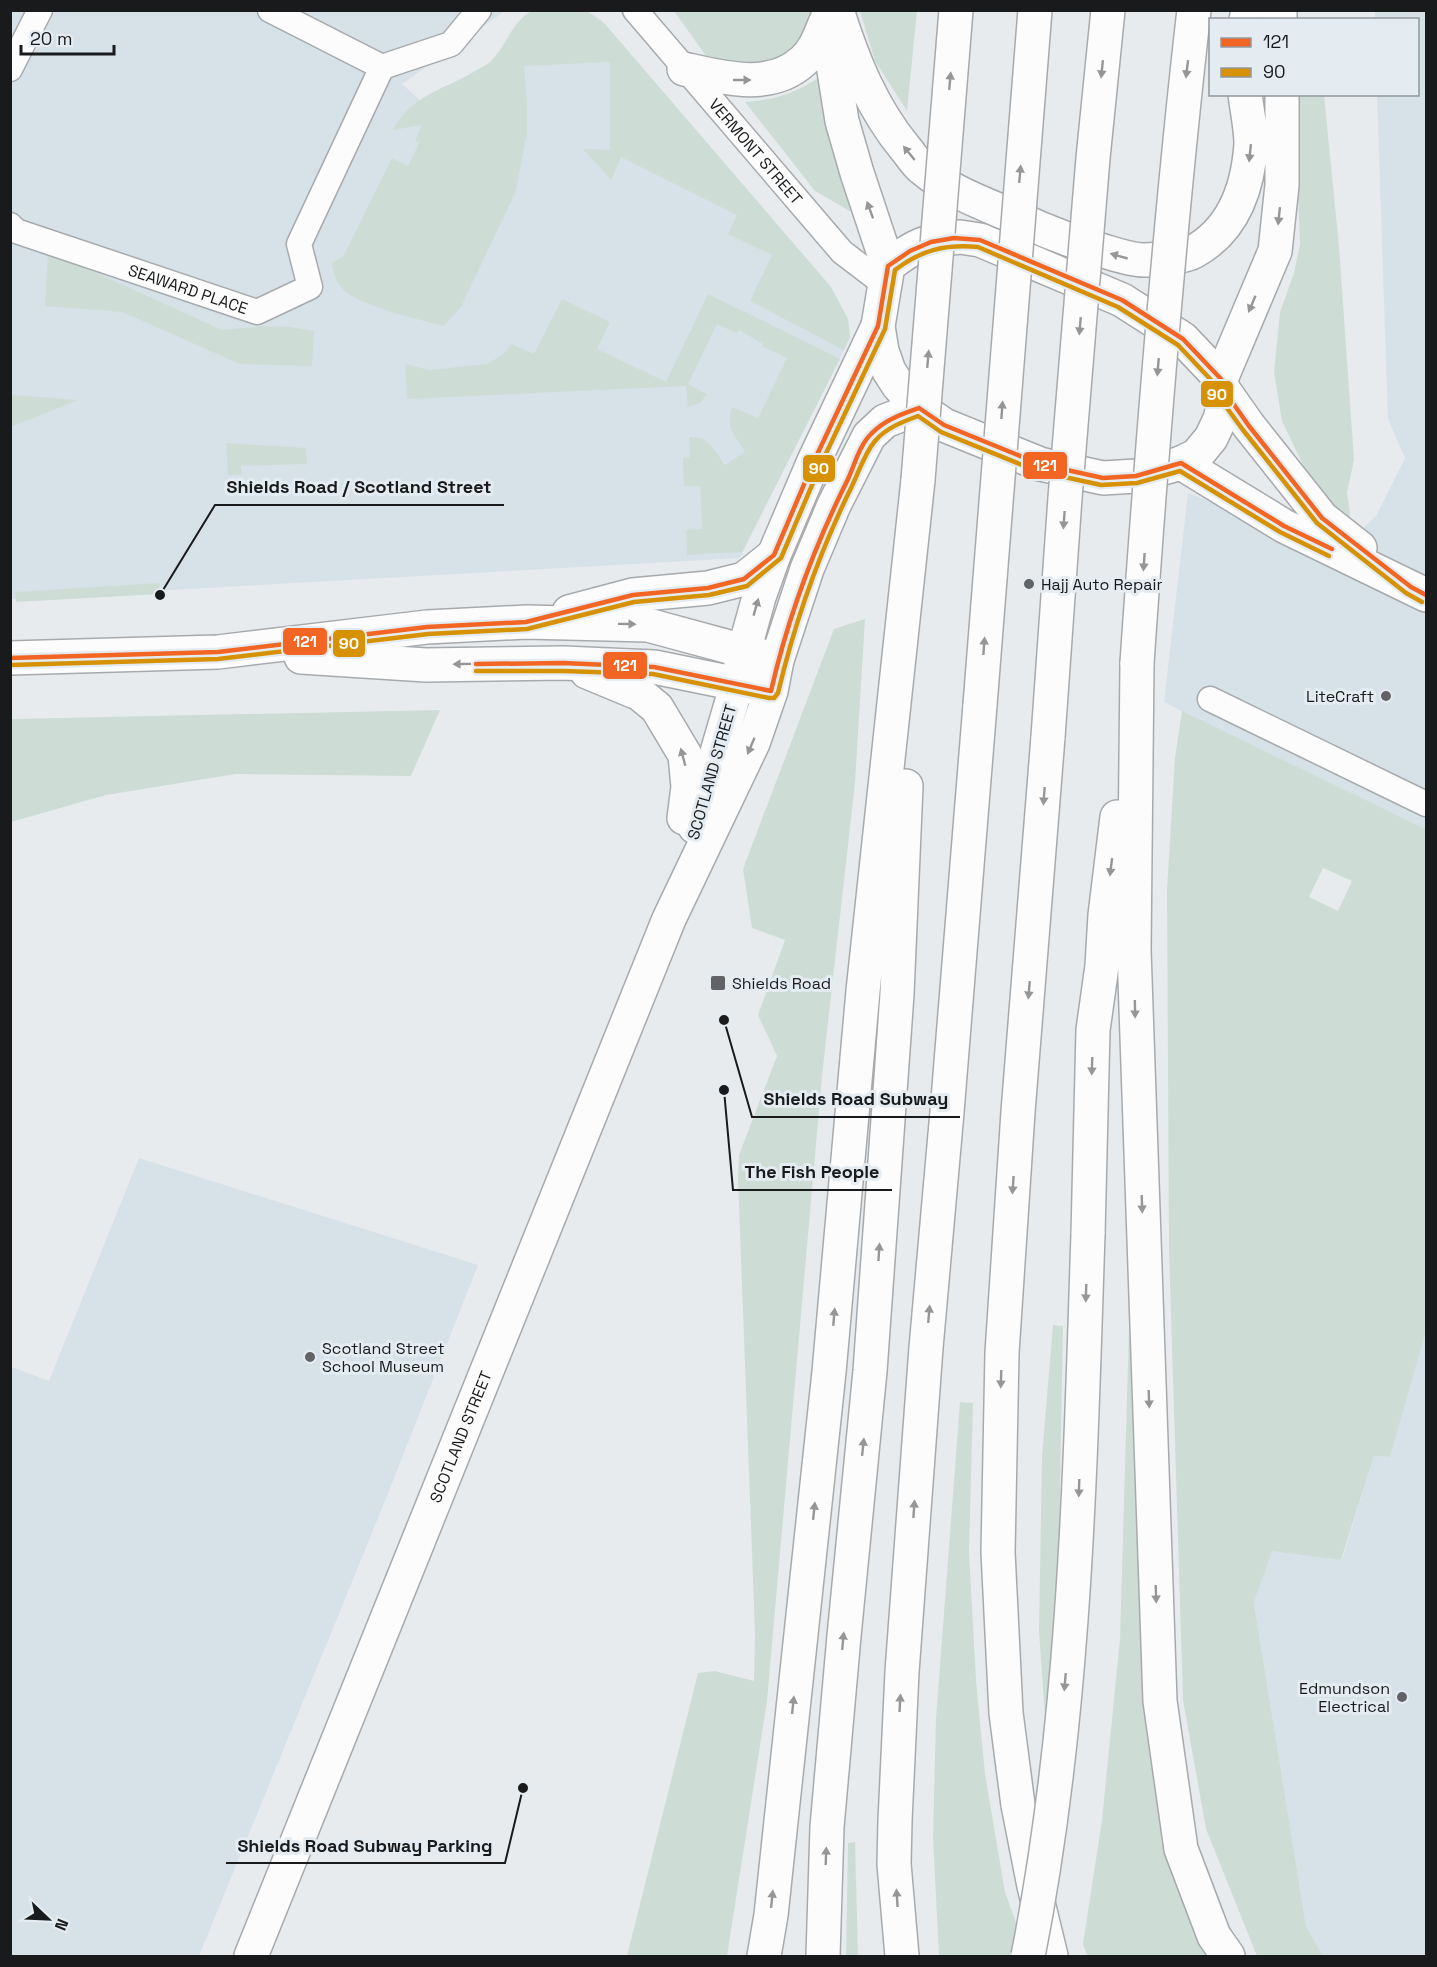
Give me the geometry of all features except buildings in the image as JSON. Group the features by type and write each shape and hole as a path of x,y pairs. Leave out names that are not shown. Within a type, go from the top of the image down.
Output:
{"main road":[{"path":"764,1956 771,1915 829,1372 863,991 918,480 956,10"},
{"path":"902,1956 894,1864 902,1672 926,1348 980,705 1024,123 1035,10"},
{"path":"1051,1956 1018,1805 1006,1713 998,1552 1002,1353 1054,638 1093,158 1108,10"},
{"path":"1028,1956 1050,1818 1064,1696 1079,1496 1093,1030 1137,663 1174,176 1194,10"},
{"path":"684,69 732,80 762,80 783,75 804,61 816,44 830,14"},
{"path":"830,14 848,46 877,110 921,168 959,194 1060,238 1127,258 1144,260 1192,253 1212,238 1230,219 1242,196 1248,170 1251,142 1245,96"},
{"path":"830,14 842,121 886,275 878,326 882,351 889,371 898,385 919,408 944,425 1040,464 1103,478 1136,476 1181,463 1197,455 1211,438 1220,419 1224,402 1222,384 1275,251 1282,184 1282,96"},
{"path":"886,275 908,249 935,240 960,237 980,240 1122,300 1183,339 1222,384 1249,426 1322,518 1419,591"},
{"name":"SCOTLAND STREET","path":"669,919 737,684 759,597 774,555 814,461 878,326"},
{"name":"SCOTLAND STREET","path":"251,1956 669,919 753,743 807,569 834,505 869,436 885,421 919,408"},
{"path":"1181,463 1284,526 1419,591"},
{"path":"823,1956 827,1827 843,1636 870,1371 896,1006 918,480"},
{"path":"526,622 633,595 708,588 744,579 774,555"},
{"path":"10,658 218,652 427,627 526,622 648,624 744,651 774,676"},
{"path":"218,652 426,665 563,663 654,667 737,684 774,676"},
{"path":"563,663 640,694 657,708 685,755 688,787 669,919"},
{"path":"1137,663 1134,950 1160,1701 1181,1849 1214,1936 1228,1956"}],"street":[{"path":"10,69 40,10"},
{"path":"270,10 382,67 451,44 479,10"},
{"name":"VERMONT STREET","path":"635,10 842,252 886,275"},
{"name":"SEAWARD PLACE","path":"10,225 16,231 257,312 310,287 299,244 382,67"},
{"path":"1210,699 1426,804"}],"shaded area":[{"path":"533,10 586,11 604,23 831,287 848,319 850,337 844,350 750,301 772,255 728,234 737,215 621,157 611,180 583,149 610,150 610,62 524,66 527,133 516,191 461,307 443,326 364,302 353,297 339,285 332,262 343,257 392,158 408,166 419,143 415,141 422,125 393,130 401,118 409,108 430,94 489,62 519,21"},
{"path":"815,10 793,58 772,68 709,60 674,11"},
{"path":"11,11 505,11 402,84 434,113 466,130 524,15 533,11 586,11 593,14 604,23 831,287 848,319 850,337 740,558 11,599"},
{"path":"860,11 917,11 907,111 875,61"},
{"path":"1375,11 1426,11 1426,906 1398,820 1164,702 1188,493 1289,531 1363,528 1376,516 1405,458 1388,419 1377,96 1419,96 1419,18 1375,18"},
{"path":"826,73 860,217 815,191 745,102 788,94"},
{"path":"1294,96 1324,96 1339,246 1354,460 1347,493 1349,523 1329,504 1304,467 1282,421 1274,372 1280,312 1294,273 1300,244"},
{"path":"48,251 222,330 263,326 314,331 312,366 240,364 122,312 45,306"},
{"path":"708,294 840,359 742,552 687,555 686,530 702,529 700,486 684,486 683,458 690,457 689,437 706,441 725,465 745,452 734,436 731,426 732,407 758,418 787,358 762,346 763,344 739,330 736,333 717,324 688,384 707,394 700,403 688,407 686,386 407,399 405,364 430,370 487,364 502,355 512,344 534,354 562,299 610,322 597,349 666,382"},
{"path":"11,395 78,400 11,427"},
{"path":"226,443 306,448 307,464 241,466 241,475 228,475"},
{"path":"159,583 160,594 16,602 15,592"},
{"path":"865,619 855,783 822,1076 767,1701 727,1956 627,1956 698,1673 715,1671 754,1681 755,1633 738,1178 739,1155 777,1056 758,1015 785,940 752,928 743,869 834,629"},
{"path":"440,710 411,776 236,774 106,795 11,822 11,719"},
{"path":"1182,711 1425,829 1426,1331 1390,1457 1374,1456 1341,1560 1272,1551 1254,1603 1306,1926 1323,1956 1257,1956 1206,1829 1183,1700 1169,1251 1167,890 1175,758","holes":["1323,868 1352,881 1338,911 1309,897"]},
{"path":"139,1158 478,1265 385,1501 199,1956 11,1956 11,1367 49,1381"},
{"path":"1053,1325 1063,1326 1059,1544 1046,1731 1039,1631 1042,1456"},
{"path":"1129,1328 1147,1594 1211,1956 1087,1956 1083,1944 1102,1820 1120,1639"},
{"path":"1426,1331 1426,1956 1323,1956 1306,1926 1254,1603 1272,1550 1342,1560 1374,1456 1390,1457"},
{"path":"960,1402 973,1403 969,1552 976,1680 985,1774 1005,1892 1019,1931 1013,1956 939,1956 933,1838 936,1718"},
{"path":"855,1842 858,1956 846,1956 848,1843"}],"transit line":[{"name":"121","path":"10,658 218,652 427,627 526,622 633,595 708,588 744,579 774,555 814,461 878,326 888,266 910,251 931,242 954,238 980,240 1122,300 1183,339 1221,379 1223,389 1249,426 1322,518 1411,587 1426,595"},
{"name":"90","path":"10,665 218,659 428,634 527,629 634,602 709,595 747,586 781,558 821,464 885,329 895,270 924,253 955,247 978,247 1118,307 1178,345 1214,383 1216,393 1243,430 1317,523 1406,593 1422,602"},
{"name":"121","path":"919,408 944,425 1040,464 1103,478 1136,476 1181,463"},
{"name":"121","path":"771,691 785,636 803,583 860,450 876,429 894,418 919,408"},
{"name":"90","path":"476,671 653,674 774,698 778,693 800,614 819,562 865,457 871,446 884,432 918,416 941,432 1037,471 1101,485 1137,483 1180,471 1280,532 1329,556"},
{"name":"121","path":"1181,463 1284,526 1332,549"},
{"name":"121","path":"476,664 563,663 654,667 771,691"}],"place":[{"name":"Hajj Auto Repair","path":"1029,584"},
{"name":"Shields Road / Scotland Street","path":"160,595"},
{"name":"LiteCraft","path":"1386,696"},
{"name":"Shields Road","path":"718,983"},
{"name":"Shields Road Subway","path":"724,1020"},
{"name":"The Fish People","path":"724,1090"},
{"name":"Scotland Street School Museum","path":"310,1357"},
{"name":"Edmundson Electrical","path":"1402,1697"},
{"name":"Shields Road Subway Parking","path":"523,1788"}]}
